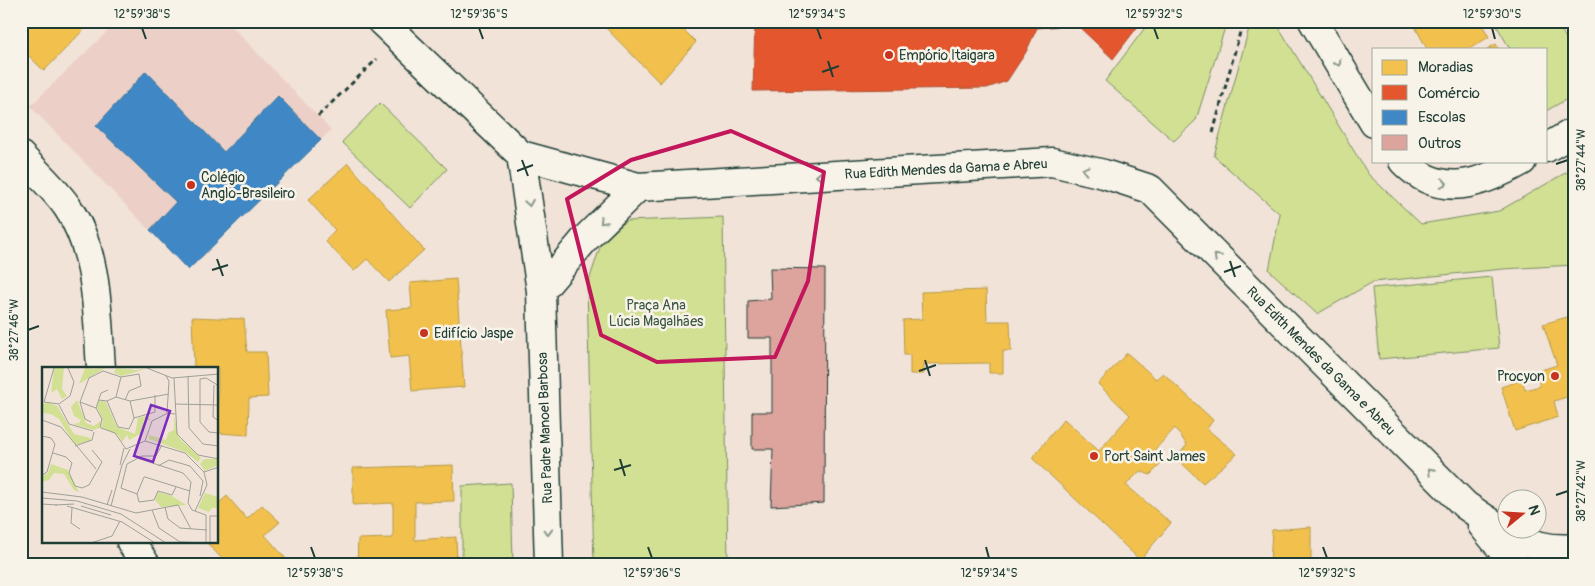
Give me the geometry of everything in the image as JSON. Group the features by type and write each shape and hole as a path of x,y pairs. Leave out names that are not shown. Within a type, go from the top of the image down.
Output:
{"street":[{"path":"1313,21 1372,120"},
{"name":"Rua Edith Mendes da Gama e Abreu","path":"390,30 520,155 638,187 1052,162 1104,174 1150,190 1465,505 1505,532 1528,543 1567,554"},
{"path":"1548,147 1574,132"},
{"name":"Rua Padre Manoel Barbosa","path":"520,155 541,291 549,565"},
{"path":"21,156 68,207 84,239 94,278 101,367"},
{"path":"1403,162 1413,172 1441,184 1464,185 1499,174 1520,162"},
{"path":"541,291 585,239 638,187"},
{"path":"1465,505 1515,565"},
{"path":"133,544 146,565"}],"path":[{"path":"1213,132 1243,21"},
{"path":"318,116 390,30"}],"highlighted area":[{"path":"731,131 824,172 808,281 775,357 657,362 601,335 567,199 631,160"}],"shaded area":[{"name":"Colégio Anglo-Brasileiro","path":"118,21 227,21 331,130 188,270 30,106"}],"green space":[{"path":"1150,21 1227,21 1196,120 1174,141 1105,81"},
{"path":"1251,21 1275,21 1368,174 1421,224 1499,211 1574,168 1574,265 1503,269 1373,282 1317,314 1269,270 1280,214 1214,156"},
{"path":"1494,21 1556,21 1574,52 1574,95 1548,110 1548,48 1509,48"},
{"path":"380,103 447,169 410,208 342,142"},
{"name":"Praça Ana Lúcia Magalhães","path":"723,217 728,565 594,565 587,287 601,244 626,221"},
{"path":"1492,277 1499,348 1379,359 1372,288"},
{"path":"511,483 513,565 462,565 462,486"}],"building: Moradias":[{"path":"21,21 92,21 44,71 21,48"},
{"path":"599,21 675,21 696,42 660,83"},
{"path":"1412,21 1480,21 1489,37 1471,48 1426,48"},
{"path":"1496,44 1498,48 1489,48"},
{"path":"348,163 424,250 389,282 367,259 354,271 325,241 335,230 308,200"},
{"name":"Edifício Jaspe","path":"456,279 464,387 412,391 409,356 390,358 386,310 412,308 410,283"},
{"path":"986,290 987,321 1010,321 1011,351 1003,351 1003,373 989,373 989,363 924,364 924,374 910,374 910,355 904,355 903,320 922,319 921,292"},
{"name":"Procyon","path":"1574,315 1574,405 1570,396 1554,401 1558,417 1515,431 1501,387 1522,380 1525,390 1540,386 1535,372 1557,365 1543,324"},
{"path":"192,317 244,319 247,352 266,352 268,397 249,398 248,435 219,433 219,367 194,367"},
{"name":"Port Saint James","path":"1127,353 1156,379 1163,373 1213,420 1207,429 1237,454 1203,483 1176,458 1187,445 1175,428 1151,454 1161,464 1150,475 1140,471 1126,485 1171,523 1140,560 1032,458 1064,419 1099,451 1130,415 1098,384"},
{"path":"453,465 454,501 415,502 415,540 456,537 457,565 357,565 358,539 393,538 393,503 353,505 353,468"},
{"path":"227,496 247,519 262,505 280,522 265,535 288,561 284,565 228,565 208,544 219,544 219,503"},
{"path":"1311,527 1311,565 1262,565 1270,564 1272,530"}],"building: Comércio":[{"name":"Empório Itaigara","path":"755,21 1142,21 1113,59 1077,25 1037,28 1026,52 1007,81 987,88 753,91"}],"building: Escolas":[{"path":"146,71 224,152 278,96 321,140 188,270 150,230 176,202 96,126"}],"building: Outros":[{"path":"770,268 825,269 824,503 771,506 773,449 752,449 752,412 772,412 772,338 748,338 748,301 771,299"}],"place":[{"name":"Empório Itaigara","path":"889,55"},
{"name":"Colégio Anglo-Brasileiro","path":"191,185"},
{"name":"Edifício Jaspe","path":"424,333"},
{"name":"Procyon","path":"1555,376"},
{"name":"Port Saint James","path":"1094,456"}]}
